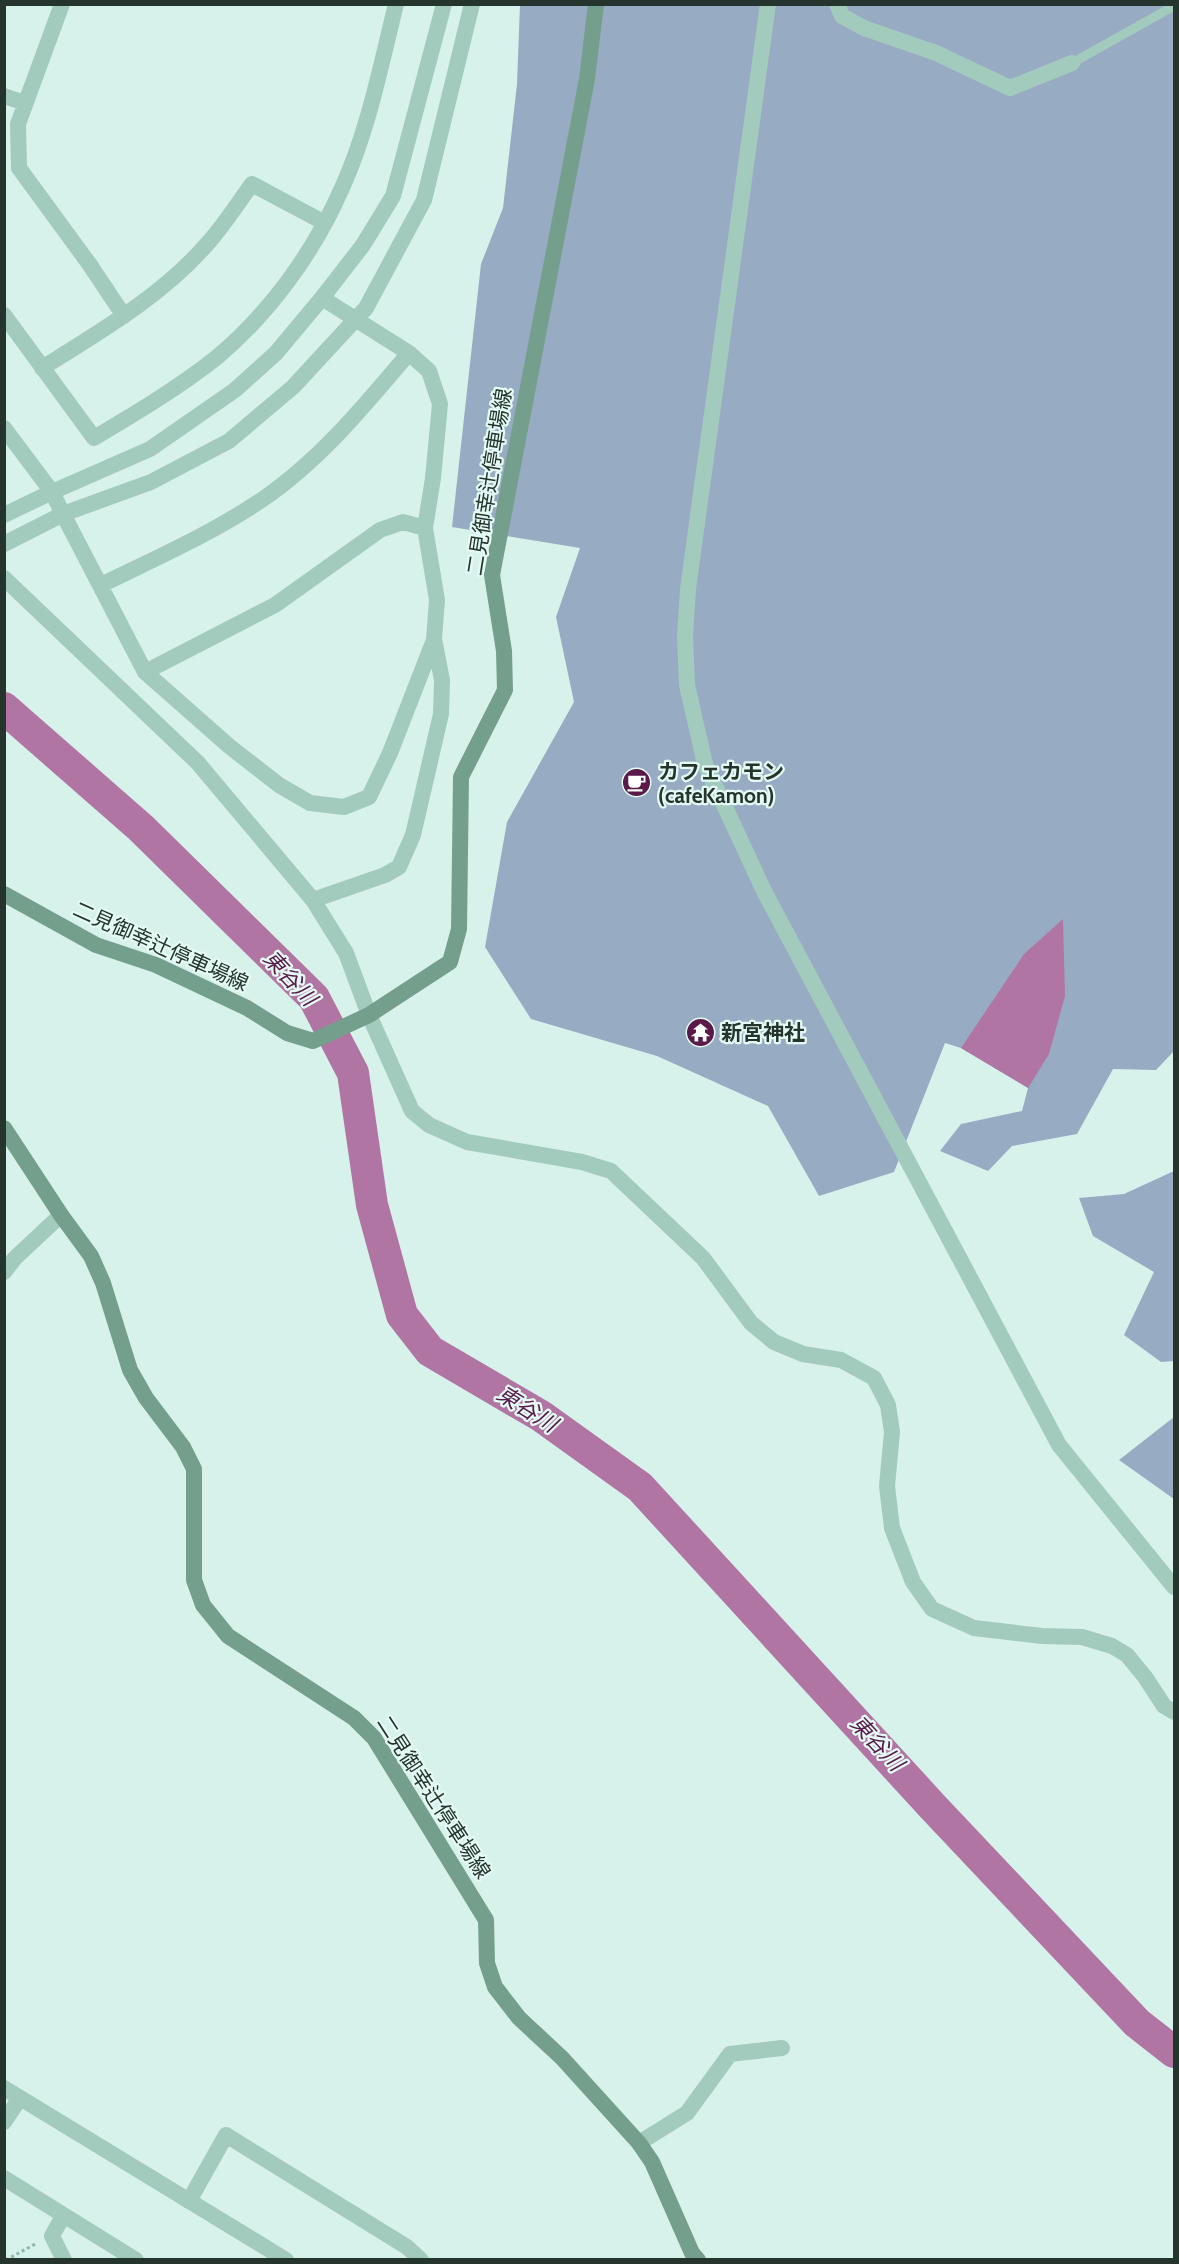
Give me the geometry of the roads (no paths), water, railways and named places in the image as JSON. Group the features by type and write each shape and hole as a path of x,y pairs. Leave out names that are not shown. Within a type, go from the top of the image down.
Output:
{"main road":[{"name":"二見御幸辻停車場線","path":"4,894 96,945 156,965 247,1008 287,1033 313,1041 369,1015 450,962 459,929 461,777 506,690 504,651 492,575 587,79 596,4"},
{"name":"二見御幸辻停車場線","path":"4,1128 91,1256 104,1283 130,1370 146,1398 183,1447 194,1469 194,1580 203,1605 228,1636 354,1718 374,1738 486,1920 487,1963 495,1987 519,2018 562,2058 639,2143 652,2162 692,2253 698,2259"}],"street":[{"path":"4,315 94,438 158,400 216,358 241,335 285,286 325,223 343,187 367,117 396,4"},
{"path":"4,515 150,449 235,390 276,353 363,245 393,196 444,4"},
{"path":"7,543 63,514 151,482 229,441 293,387 366,308 424,200 471,4"},
{"path":"768,4 688,589 685,636 687,686 705,764 764,891 1059,1444 1174,1587"},
{"path":"837,4 842,16 864,28 936,53 1010,88 1071,63"},
{"path":"61,5 18,124 19,168 124,316"},
{"path":"4,96 25,103"},
{"path":"42,368 152,296 208,243 252,184 325,223"},
{"path":"313,900 385,875 399,867 413,835 441,714 442,680 434,639 437,600 425,528 433,478 440,404 429,371 409,352 322,298"},
{"path":"101,585 190,542 264,498 323,450 369,401 409,352"},
{"path":"4,428 52,492 145,672 229,746 279,785 310,803 344,807 369,796 390,753 434,639"},
{"path":"145,672 275,605 380,530 403,522 425,528"},
{"path":"4,578 198,763 313,900 345,953 369,1015 412,1111 429,1125 467,1142 582,1162 611,1171 703,1258 751,1323 774,1342 803,1354 841,1360 874,1378 888,1405 890,1414 892,1432 887,1486 892,1528 913,1582 932,1609 974,1628 1042,1636 1082,1637 1112,1646 1127,1655 1164,1706 1174,1712"},
{"path":"4,1272 15,1258 61,1215"},
{"path":"639,2143 687,2113 730,2054 782,2048"},
{"path":"4,2088 286,2259"},
{"path":"4,2122 20,2098"},
{"path":"189,2201 226,2135 407,2247 421,2259"},
{"path":"4,2178 136,2259"},
{"path":"63,2216 52,2236 64,2259"}],"lane":[{"path":"1071,63 1174,6"}],"waterway":[{"name":"東谷川","path":"4,708 141,828 314,998 353,1073 372,1205 402,1315 430,1351 541,1416 640,1487 933,1807 1137,2023 1174,2052"}],"place":[{"name":"カフェカモン (cafeKamon)","path":"637,783"},
{"name":"新宮神社","path":"700,1032"}]}
